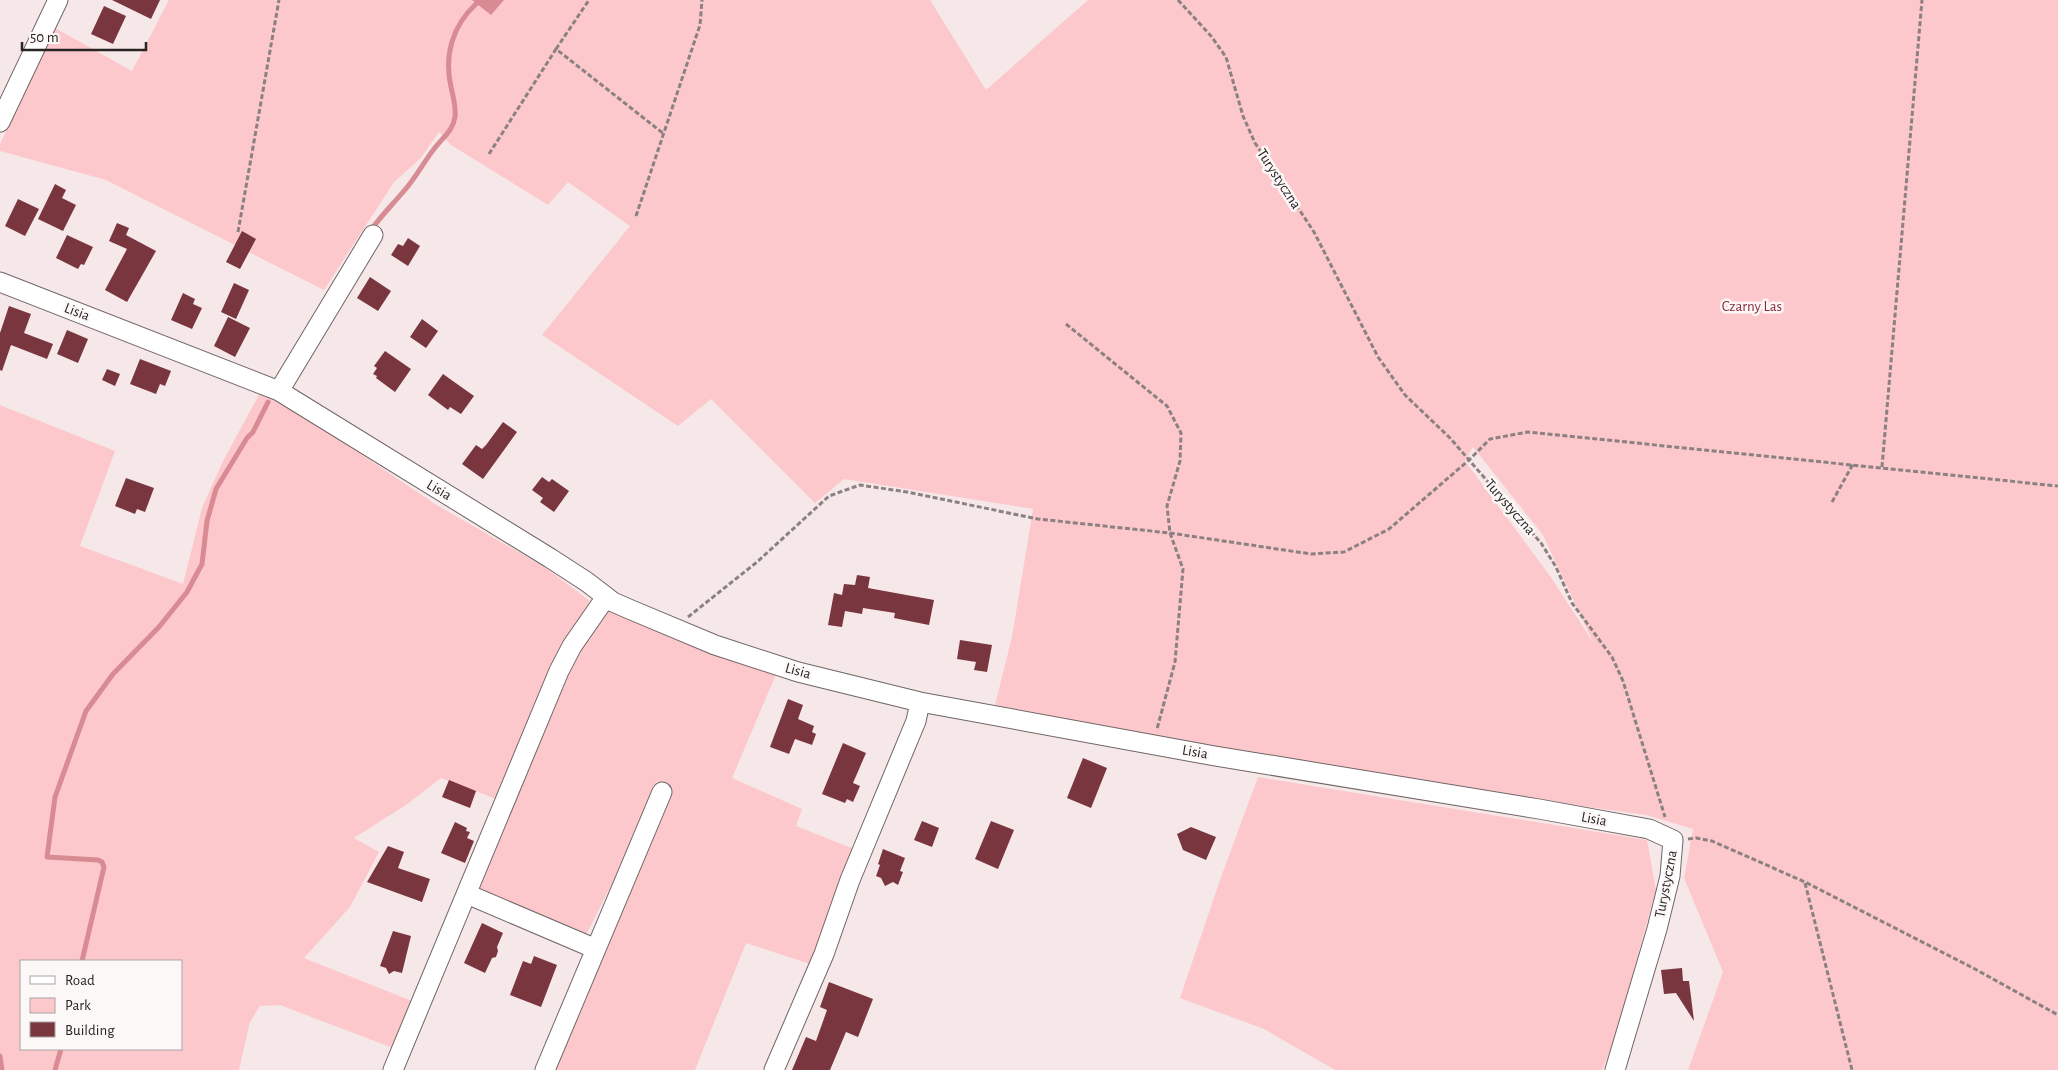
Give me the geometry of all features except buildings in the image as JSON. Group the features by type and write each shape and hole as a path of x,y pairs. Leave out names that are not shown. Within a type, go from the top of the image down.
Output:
{"street":[{"path":"0,122 5,97 58,0"},
{"path":"279,391 373,235"},
{"name":"Lisia","path":"0,282 279,391 550,558 619,605 715,645 774,664 920,702 1649,829 1674,840"},
{"path":"393,1070 559,671 577,639 606,597"},
{"path":"774,1070 824,954 850,880 916,721 920,702"},
{"path":"545,1070 662,792"},
{"name":"Turystyczna","path":"1615,1070 1657,929 1670,876 1674,840"},
{"path":"467,894 596,949"}],"path":[{"path":"238,232 279,0"},
{"path":"489,154 589,0"},
{"path":"636,216 700,25 702,0"},
{"name":"Turystyczna","path":"1178,0 1226,57 1242,116 1255,143 1314,232 1378,357 1405,395 1450,438 1541,543 1556,567 1572,603 1612,657 1623,681 1648,765 1674,840"},
{"path":"1882,468 1922,0"},
{"path":"556,49 664,134"},
{"path":"1066,324 1167,406 1181,433 1180,461 1167,506 1170,534 1183,569 1175,662 1153,744"},
{"path":"673,628 757,562 829,496 860,485 907,492 1038,519 1170,534 1311,554 1344,552 1389,529 1469,460 1490,439 1528,432 2058,486"},
{"path":"1832,502 1853,464"},
{"path":"1674,840 1696,838 1712,841 1805,882 1975,969 2058,1015"},
{"path":"1805,882 1852,1070"}],"green space":[{"name":"Czarny Las","path":"169,0 930,0 986,90 1088,0 2058,0 2058,1070 1688,1070 1723,972 1684,878 1693,829 1646,815 1371,777 995,705 1012,637 1033,509 844,479 815,503 711,399 678,426 542,335 630,226 568,182 548,205 451,145 439,132 420,159 394,182 324,290 106,180 0,151 0,144 55,28 132,71","holes":["1473,447 1543,535 1593,642 1550,576 1465,461"]},
{"path":"260,393 282,401 435,504 546,568 590,601 542,687 499,800 441,778 406,805 354,838 379,852 350,907 304,958 417,1003 393,1048 280,1005 260,1006 250,1022 239,1070 0,1070 0,405 115,451 80,546 183,584 202,508 223,461"},
{"path":"608,608 777,672 732,778 802,809 796,826 854,849 810,964 746,943 695,1070 550,1070 670,786 657,781 630,848 586,935 477,890 556,684"},
{"path":"1258,777 1647,840 1656,890 1615,1038 1602,1070 1335,1070 1264,1029 1180,998 1220,880"}],"shaded area":[{"path":"472,0 504,0 491,15"}],"waterway":[{"path":"371,230 407,187 454,122 455,110 449,75 452,42 461,22 476,4"},
{"path":"82,960 104,867 102,862 98,860 47,857 55,797 86,711 113,674 159,627 187,592 202,564 207,521 216,489 247,438 253,432 268,402"},
{"path":"55,1070 61,1050"},
{"path":"0,1056 2,1070"}]}
